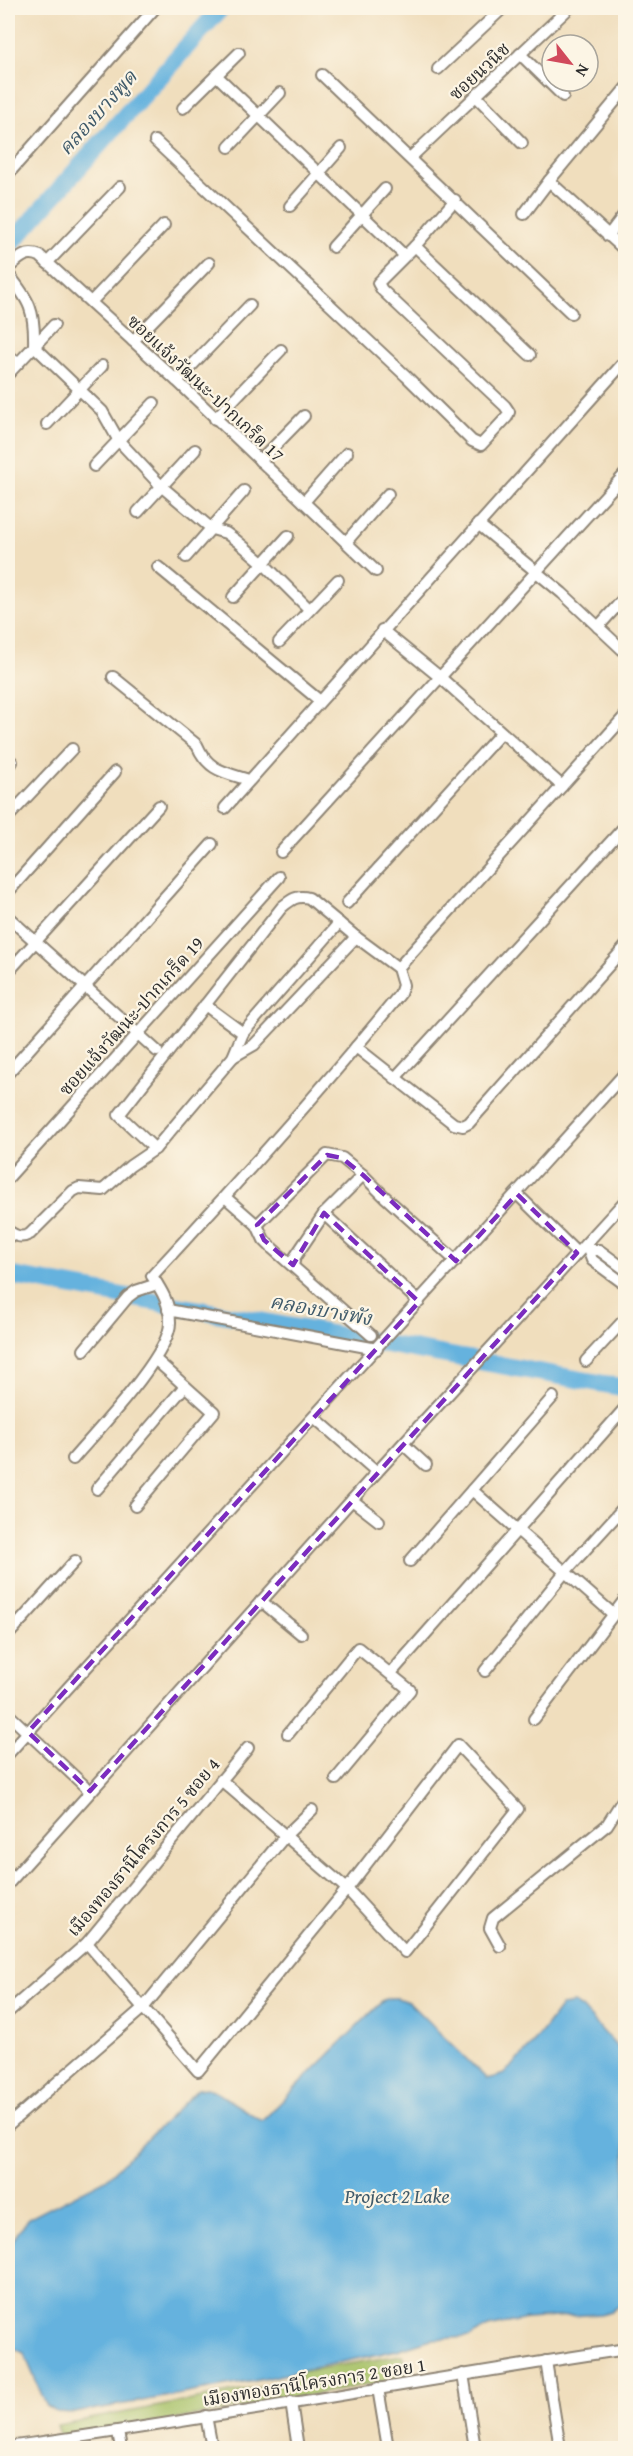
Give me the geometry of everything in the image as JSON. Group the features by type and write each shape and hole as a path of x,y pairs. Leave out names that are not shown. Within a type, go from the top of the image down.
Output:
{"street":[{"path":"8,174 155,8"},
{"path":"438,69 503,8"},
{"name":"ซอยนวนิช","path":"410,158 569,8"},
{"path":"183,108 239,53"},
{"path":"520,54 563,96"},
{"path":"216,75 404,255"},
{"path":"322,75 571,312"},
{"path":"524,214 626,88"},
{"path":"229,147 280,93"},
{"path":"476,96 522,142"},
{"path":"155,141 406,376 472,441 481,445 507,417 508,411 382,290 378,283 415,246 455,200"},
{"path":"290,206 341,148"},
{"path":"549,181 626,251"},
{"path":"47,263 120,187"},
{"path":"333,247 385,189"},
{"path":"608,236 626,212"},
{"path":"91,303 164,225"},
{"path":"415,246 530,355"},
{"name":"ซอยแจ้งวัฒนะ-ปากเกร็ด 17","path":"8,268 26,253 31,252 47,263 177,381 376,572"},
{"path":"133,341 209,263"},
{"path":"8,274 24,293 35,320 34,346 102,411 119,441 161,486 212,529 226,533 263,563 309,609"},
{"path":"177,381 250,304"},
{"path":"8,374 54,324"},
{"path":"215,418 281,350"},
{"path":"8,354 17,364"},
{"path":"225,808 626,360"},
{"path":"47,424 102,366"},
{"path":"94,466 154,403"},
{"path":"260,461 304,416"},
{"path":"138,512 195,450"},
{"path":"304,502 347,453"},
{"path":"281,852 626,472"},
{"path":"186,557 244,491"},
{"path":"346,542 387,494"},
{"path":"478,524 536,571 626,653"},
{"path":"233,597 288,536"},
{"path":"158,567 320,701"},
{"path":"279,642 338,580"},
{"path":"598,627 626,596"},
{"path":"382,630 441,678 562,786"},
{"path":"113,677 197,745 204,759 214,769 249,780"},
{"path":"398,968 626,715"},
{"path":"347,903 501,733"},
{"path":"8,817 72,749"},
{"path":"8,892 115,772"},
{"path":"8,972 159,806"},
{"path":"395,1078 626,825"},
{"path":"8,1073 212,844"},
{"name":"ซอยแจ้งวัฒนะ-ปากเกร็ด 19","path":"8,1178 279,877"},
{"path":"73,1460 156,1360 171,1324 167,1299 152,1276 225,1197 400,994 403,985 398,968 309,898 300,896 292,898 282,907 118,1115 155,1149"},
{"path":"8,917 157,1051"},
{"path":"8,1231 24,1237 30,1234 73,1191 80,1188 103,1190 130,1166 155,1149 233,1057 243,1033 339,923"},
{"path":"233,1057 254,1046 356,937"},
{"path":"356,1047 453,1124 463,1126 469,1123 626,945"},
{"path":"205,1005 243,1033"},
{"path":"8,1754 626,1072"},
{"path":"257,1225 327,1155 342,1158 363,1175 456,1261"},
{"path":"293,1265 295,1257 324,1214 363,1175"},
{"path":"517,1194 577,1253"},
{"path":"225,1197 257,1225 264,1240 371,1335"},
{"path":"8,1884 402,1444 577,1253 588,1247 626,1200"},
{"path":"324,1214 418,1302"},
{"path":"588,1247 599,1250 626,1270"},
{"path":"588,1247 592,1260 626,1285"},
{"path":"84,1350 126,1299 136,1291 157,1284"},
{"path":"168,1310 377,1348"},
{"path":"586,1361 626,1318"},
{"path":"135,1506 214,1412 156,1360"},
{"path":"97,1489 185,1386"},
{"path":"410,1561 553,1397"},
{"path":"391,1673 626,1407"},
{"path":"314,1417 377,1472"},
{"path":"402,1444 426,1466"},
{"path":"472,1490 613,1614"},
{"path":"352,1500 379,1521"},
{"path":"485,1671 565,1572 626,1505"},
{"path":"8,1635 75,1561"},
{"path":"534,1719 626,1598"},
{"path":"261,1601 301,1634"},
{"path":"288,1734 358,1648 410,1690 336,1779"},
{"path":"8,1714 90,1791"},
{"path":"87,1942 198,2071 347,1889 458,1745 518,1809 405,1952 347,1889 221,1780"},
{"name":"เมืองทองธานีโครงการ 5 ซอย 4","path":"8,2012 87,1942 248,1748"},
{"path":"500,1946 490,1928 490,1921 607,1825 626,1795"},
{"path":"8,2125 143,2008 285,1836 312,1810"},
{"name":"เมืองทองธานีโครงการ 2 ซอย 1","path":"8,2447 118,2432 626,2349"},
{"path":"546,2361 560,2448"},
{"path":"463,2374 475,2448"},
{"path":"378,2388 388,2448"},
{"path":"291,2402 298,2448"},
{"path":"206,2416 212,2448"},
{"path":"118,2432 121,2448"}],"highlighted area":[{"path":"327,1155 342,1158 363,1175 456,1261 517,1194 577,1253 90,1791 28,1732 419,1302 324,1213 293,1265 264,1240 257,1225"}],"green space":[{"path":"402,2355 407,2378 62,2440 57,2425 300,2380 299,2372"}],"water":[{"name":"Project 2 Lake","path":"390,1998 408,2002 487,2079 496,2077 517,2062 562,2005 574,2003 582,2008 625,2056 626,2301 612,2311 600,2314 527,2319 488,2327 470,2337 431,2339 397,2350 254,2381 74,2413 56,2412 47,2407 24,2353 16,2349 8,2350 8,2250 20,2229 30,2218 106,2179 198,2089 213,2090 262,2121 384,2000"}],"waterway":[{"name":"คลองบางพูด","path":"8,247 221,8"},
{"name":"คลองบางพัง","path":"8,1275 626,1388"}]}
